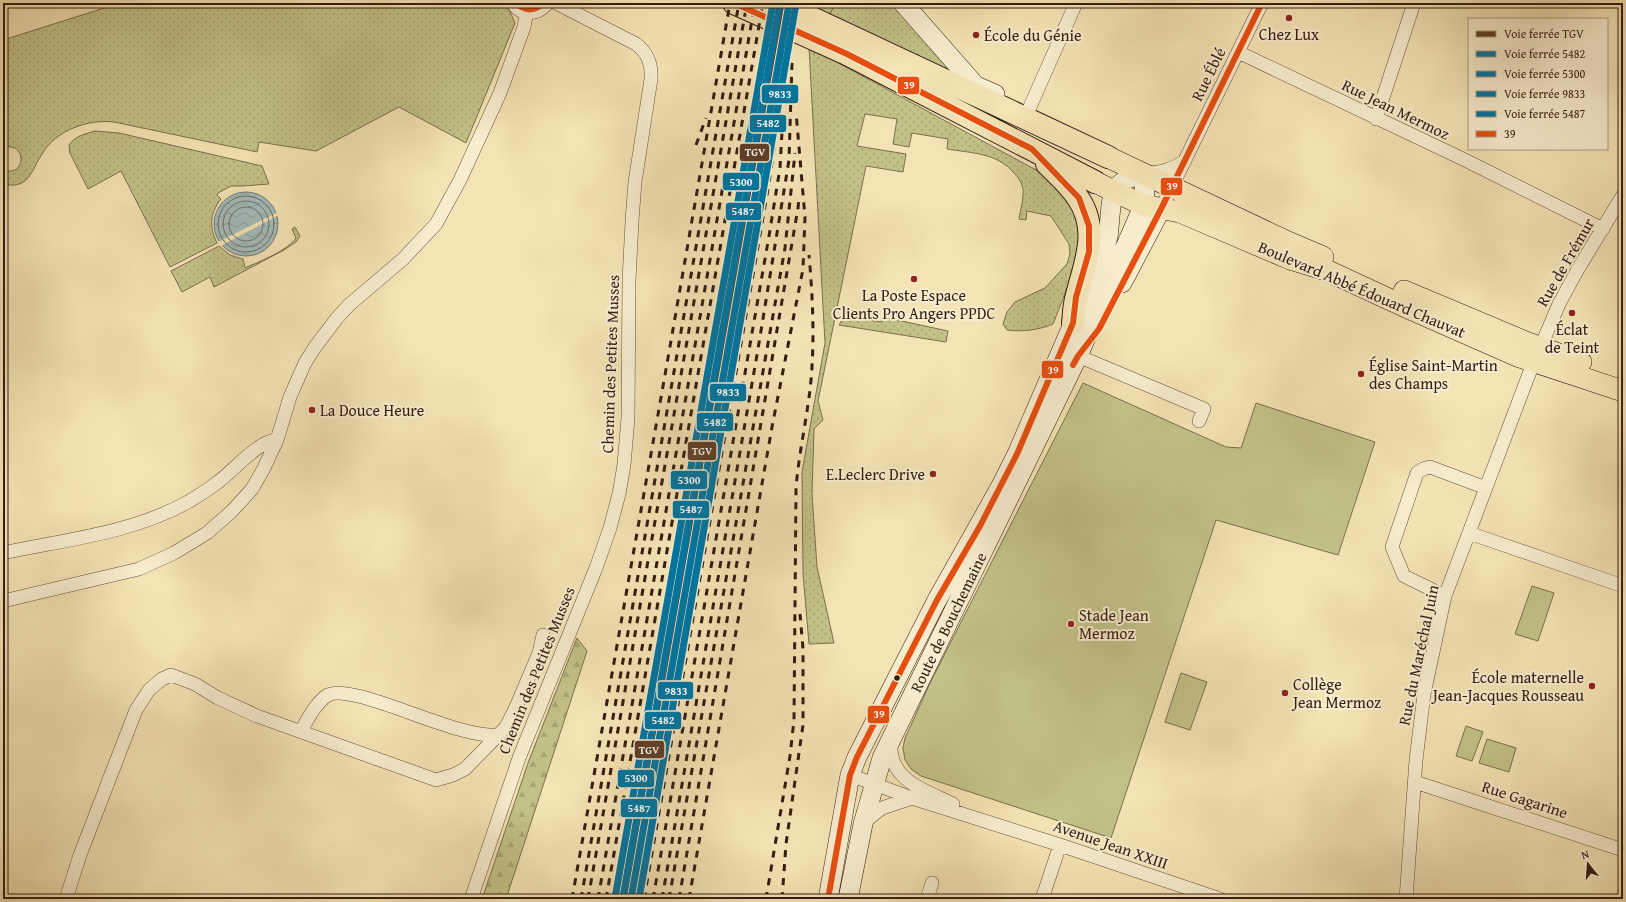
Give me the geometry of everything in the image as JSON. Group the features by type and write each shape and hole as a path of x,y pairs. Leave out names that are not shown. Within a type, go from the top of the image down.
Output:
{"highway":[{"path":"734,3 847,54 1032,149 1107,191"},
{"path":"780,3 1108,157"},
{"path":"1032,149 1079,198 1089,226 1089,252 1076,297 1073,323"}],"main road":[{"path":"1108,157 1172,187 1194,207"},
{"path":"1107,191 1152,207 1173,210 1194,207"},
{"name":"Boulevard Abbé Édouard Chauvat","path":"1194,207 1290,243 1523,341 1537,354"},
{"path":"1537,354 1623,376"},
{"path":"1537,354 1623,391"}],"street":[{"name":"Chemin des Petites Musses","path":"470,899 518,758 596,568 610,528 619,494 626,439 629,281 632,221 636,182 651,79 650,65 645,53 636,44 556,3"},
{"path":"903,3 976,86 1073,130 1108,157"},
{"path":"1029,109 1076,3"},
{"name":"Rue Éblé","path":"1152,207 1172,187 1262,3"},
{"path":"1376,119 1414,3"},
{"path":"3,601 139,569 174,553 207,533 232,511 252,489 277,440 290,398 305,363 325,332 349,305 403,259 436,224 460,180 500,93 524,27 529,5"},
{"name":"Rue Jean Mermoz","path":"1238,52 1376,119 1465,160 1603,229"},
{"path":"1107,191 1127,179 1143,174 1165,172 1185,161"},
{"name":"Route de Bouchemaine","path":"848,899 863,824 873,784 891,737 1152,207 1145,196 1143,174"},
{"name":"Route de Bouchemaine","path":"828,899 850,775 857,757 937,600 1001,486 1017,454 1104,252 1108,239 1107,191"},
{"name":"Rue de Frémur","path":"1537,354 1566,288 1623,195"},
{"name":"Rue du Maréchal Juin","path":"1406,899 1416,760 1424,694 1446,596 1537,354"},
{"path":"1078,356 1204,409 1198,421"},
{"path":"3,553 120,529 172,511 204,492 233,470 246,456 270,440 277,440"},
{"path":"246,456 257,457 266,463"},
{"path":"1446,596 1404,576 1392,547 1418,474 1423,468 1430,467 1486,488"},
{"path":"1469,533 1623,586"},
{"path":"66,899 80,855 136,710 149,690 162,679 171,675 195,684 218,698 257,716 436,780 453,775 465,768 506,727 516,707 538,653 543,635"},
{"path":"301,732 308,715 327,695 338,692 357,696 437,723 486,736 497,735"},
{"name":"Avenue Jean XXIII","path":"891,737 891,756 897,770 903,778 910,784 991,823"},
{"name":"Avenue Jean XXIII","path":"850,775 912,798 1060,845 1220,899"},
{"name":"Rue Gagarine","path":"1415,782 1623,850"},
{"path":"863,824 882,808 912,798"},
{"path":"1042,899 1060,845"},
{"path":"927,899 932,883"}],"green space":[{"path":"120,3 506,3 515,23 466,143 399,107 316,151 259,142 257,152 114,122 94,122 83,124 56,138 42,154 32,173 24,182 12,185 3,184 3,170 11,171 16,169 20,164 21,159 20,154 16,149 11,147 3,148 3,40"},
{"path":"811,3 835,3 830,14 811,8"},
{"path":"835,3 893,3 955,72 952,75 830,14"},
{"path":"809,47 1038,171 1055,184 1068,200 1080,227 1081,241 1075,264 1053,324 1030,330 1007,330 1003,324 1007,312 1015,302 1045,288 1067,264 1070,254 1069,244 1051,216 1027,211 1026,220 1019,219 1023,198 1022,186 1016,175 1008,166 1000,161 984,155 947,149 948,139 912,133 909,147 893,144 897,119 865,114 857,146 906,154 903,172 866,166 818,401 823,420 814,429 812,494 817,567 834,643 809,644 803,573 802,472 825,343"},
{"path":"95,131 119,133 262,166 269,184 231,186 218,193 217,195 221,199 217,204 212,220 214,237 217,243 170,267 121,171 88,189 70,153 69,145 77,137"},
{"path":"295,227 300,236 296,242 284,250 214,287 210,277 182,292 171,271 219,246 230,255 243,259 245,268 273,255 292,243 296,238 292,229"},
{"path":"849,310 865,313 863,319 881,322 883,317 948,331 946,342 839,325"},
{"name":"Stade Jean Mermoz","path":"1083,383 1226,447 1241,448 1256,403 1375,442 1338,555 1216,520 1111,838 921,776 911,769 905,760 903,748 905,738 931,681"},
{"path":"1532,586 1554,593 1538,641 1515,634"},
{"path":"577,638 587,651 506,899 482,899 528,763"},
{"path":"1181,673 1207,682 1190,730 1165,722"},
{"path":"1466,726 1483,732 1472,761 1456,756"},
{"path":"1487,739 1516,748 1509,772 1479,763"}],"water":[{"path":"246,192 264,198 272,206 278,224 272,242 264,250 246,256 228,250 220,242 214,224 220,206 228,198"}],"pier":[{"path":"278,212 279,215 221,246 218,242"}],"railway":[{"path":"572,899 730,3"},
{"path":"581,899 739,3"},
{"path":"588,899 747,3"},
{"path":"598,899 755,3"},
{"path":"606,899 763,3"},
{"path":"615,899 771,3"},
{"path":"644,899 768,189 796,3"},
{"path":"662,899 758,349 789,160 792,62"},
{"path":"689,899 772,427 803,269 805,217 796,112"},
{"path":"696,145 706,118"},
{"path":"653,899 769,236 780,168 782,132"},
{"path":"669,899 785,248 795,153"},
{"path":"679,899 799,198"},
{"path":"766,899 790,756 794,720 796,487 810,390 813,356 809,255"},
{"path":"782,899 786,844 803,725 803,649 800,614"}],"rail line":[{"name":"5300","path":"615,898 773,3"},
{"name":"5487","path":"623,898 780,3"},
{"name":"TGV","path":"623,899 781,3"},
{"name":"5482","path":"631,899 789,4"},
{"name":"9833","path":"639,899 796,4"}],"transit line":[{"name":"39","path":"516,3 526,9 534,9 544,3"},
{"name":"39","path":"734,3 847,54 1032,149 1079,198 1089,226 1089,252 1076,297 1073,323 1017,454 980,526 937,600 857,757 850,775 828,899"},
{"name":"39","path":"1073,365 1078,356 1099,329 1161,209 1262,3"}],"place":[{"name":"Chez Lux","path":"1289,18"},
{"name":"École du Génie","path":"976,35"},
{"name":"La Poste Espace Clients Pro Angers PPDC","path":"914,279"},
{"name":"Éclat de Teint","path":"1572,313"},
{"name":"Église Saint-Martin des Champs","path":"1361,374"},
{"name":"La Douce Heure","path":"312,410"},
{"name":"E.Leclerc Drive","path":"933,474"},
{"name":"Stade Jean Mermoz","path":"1071,624"},
{"name":"École maternelle Jean-Jacques Rousseau","path":"1592,686"},
{"name":"Collège Jean Mermoz","path":"1285,693"}]}
